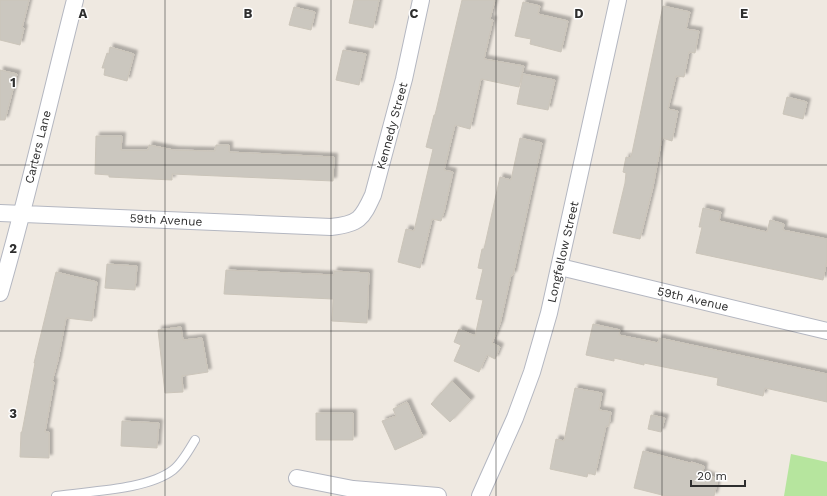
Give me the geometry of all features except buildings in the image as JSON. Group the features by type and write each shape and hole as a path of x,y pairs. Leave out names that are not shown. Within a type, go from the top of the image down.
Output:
{"street":[{"name":"Carters Lane","path":"0,293 23,214 75,0"},
{"name":"Kennedy Street","path":"331,228 348,225 358,220 366,211 373,195 404,79 421,0"},
{"name":"Longfellow Street","path":"480,496 515,418 532,372 549,313 618,0"},
{"name":"59th Avenue","path":"0,212 331,228"},
{"name":"59th Avenue","path":"560,267 827,331"},
{"path":"297,478 353,489 438,496"}],"lane":[{"path":"56,496 135,486 155,480 173,470 186,455 195,440"}],"green space":[{"path":"791,454 827,462 827,496 784,496"}]}
